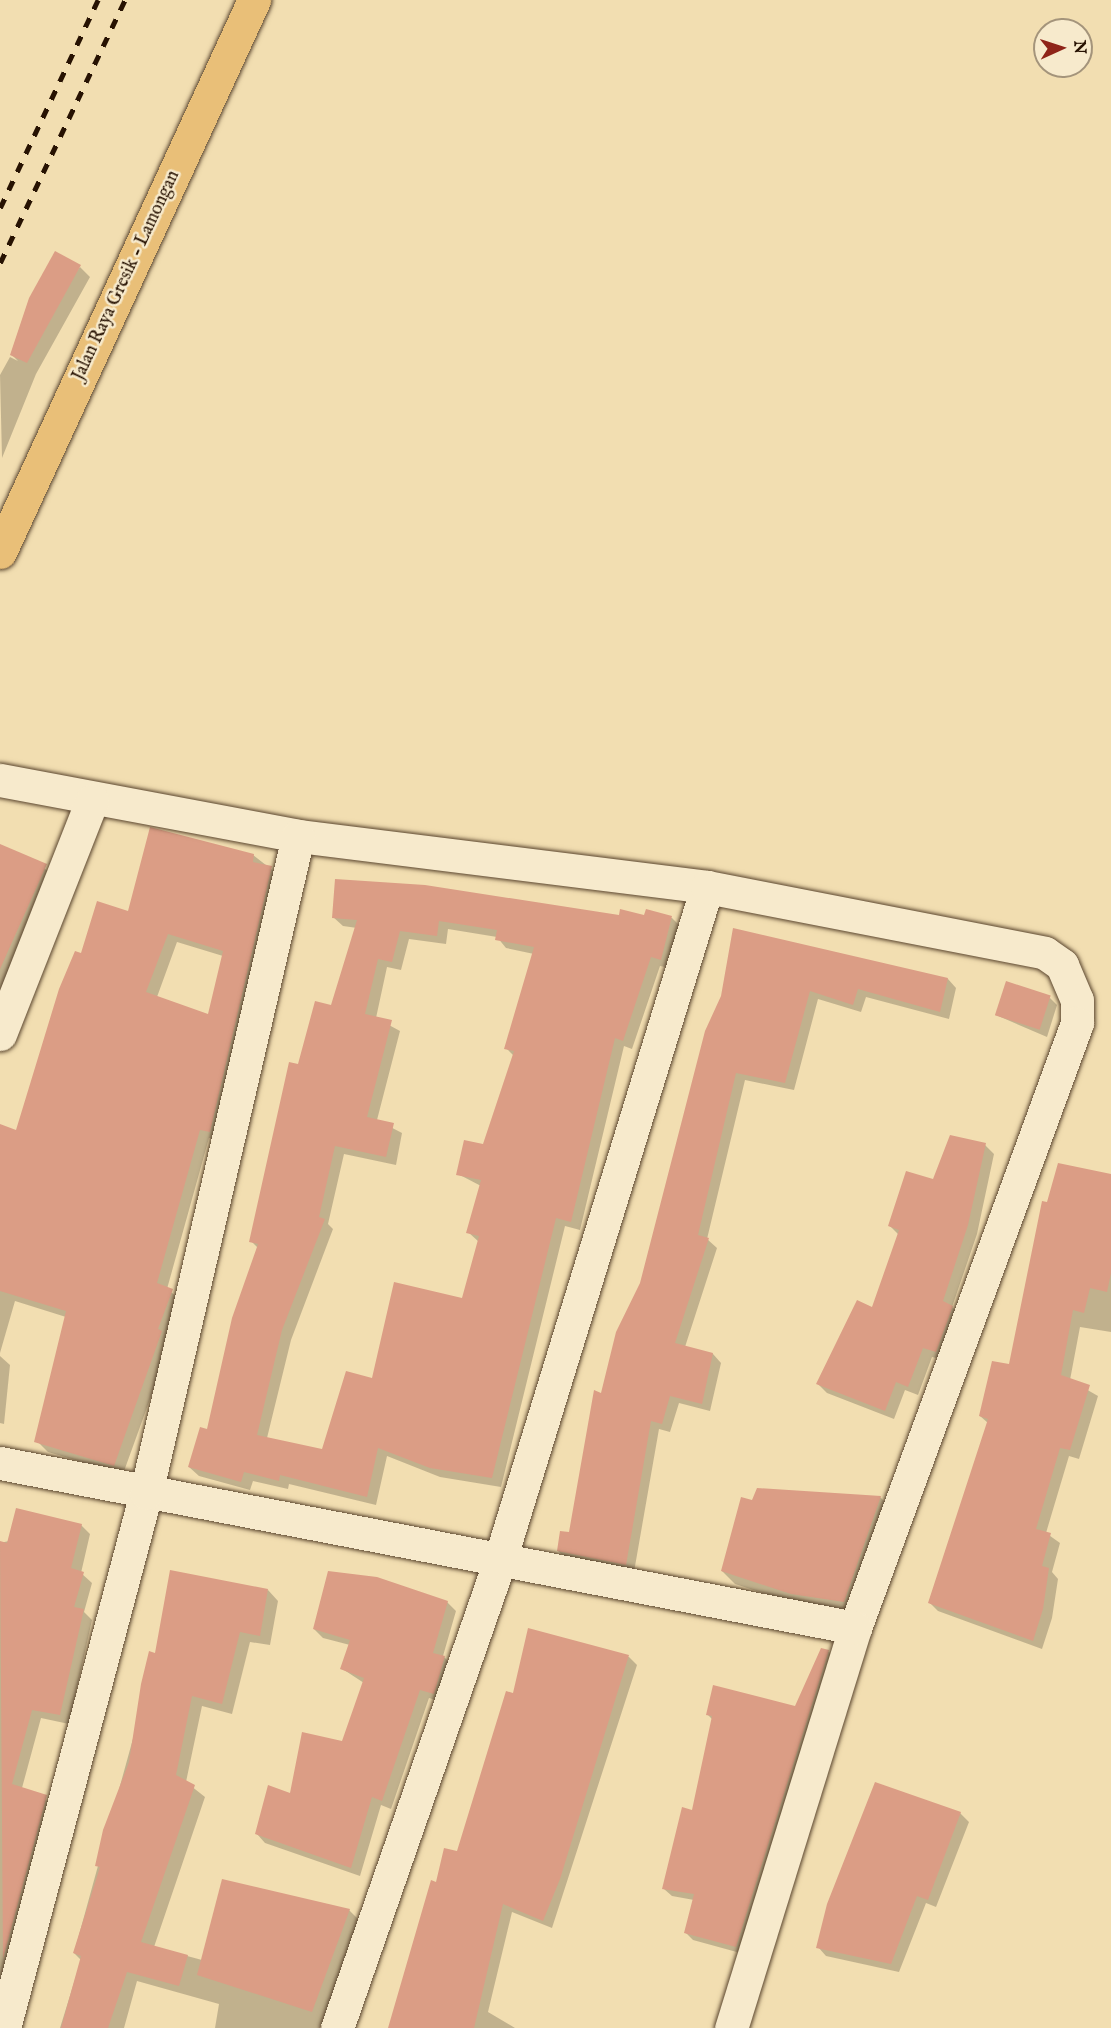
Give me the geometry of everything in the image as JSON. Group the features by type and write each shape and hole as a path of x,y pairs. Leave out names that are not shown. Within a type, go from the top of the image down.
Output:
{"highway":[{"name":"Jalan Raya Gresik - Lamongan","path":"0,552 254,0"}],"street":[{"path":"0,780 92,800 298,836 707,887 1045,953 1062,965 1077,1000 1077,1023 855,1628 731,2028"},
{"path":"0,1034 92,800"},
{"path":"4,2028 146,1493 298,836"},
{"path":"337,2028 498,1563 707,887"},
{"path":"0,1463 498,1563 855,1628"}],"building":[{"path":"55,251 81,265 27,363 10,355 29,298"},
{"path":"150,827 254,854 253,862 272,866 210,1132 200,1130 157,1283 173,1289 158,1329 162,1331 114,1466 34,1442 66,1311 0,1291 0,1124 16,1130 59,989 75,951 81,953 97,901 128,911","holes":["168,934 223,951 208,1014 146,992"]},
{"path":"0,844 47,864 0,969"},
{"path":"335,879 425,885 619,915 620,909 644,915 646,909 672,916 661,960 651,957 623,1041 615,1038 571,1222 556,1218 492,1478 430,1468 378,1448 367,1497 280,1475 279,1481 244,1472 241,1482 188,1467 200,1427 207,1429 232,1318 258,1244 249,1242 289,1062 298,1064 315,1001 331,1005 357,920 332,918","holes":["439,921 497,930 495,940 534,947 504,1049 514,1051 483,1144 464,1140 456,1175 481,1180 466,1233 479,1236 462,1298 394,1282 372,1378 346,1371 322,1449 257,1435 282,1330 325,1219 319,1217 335,1146 386,1157 394,1123 367,1117 392,1020 365,1014 378,959 392,962 400,931 437,936"]},
{"path":"733,928 948,978 940,1012 858,989 853,1005 810,991 785,1083 736,1073 698,1235 709,1238 675,1343 713,1353 702,1404 670,1396 662,1424 651,1421 626,1565 557,1551 560,1531 569,1532 594,1390 601,1393 616,1332 640,1283 705,1031 721,996"},
{"path":"1006,981 1051,996 1040,1030 995,1015"},
{"path":"950,1135 986,1143 968,1225 943,1301 953,1306 936,1352 923,1348 908,1387 896,1382 885,1411 816,1384 857,1300 872,1307 899,1230 888,1226 906,1171 933,1179"},
{"path":"1058,1163 1111,1174 1111,1273 1107,1292 1090,1288 1084,1313 1073,1310 1061,1375 1090,1385 1070,1450 1060,1448 1036,1529 1051,1533 1042,1566 1049,1568 1043,1609 1033,1641 928,1603 988,1419 979,1416 992,1361 1009,1364 1042,1201 1047,1202"},
{"path":"757,1488 881,1496 844,1602 791,1594 721,1571 741,1497 752,1500"},
{"path":"16,1508 82,1524 71,1568 84,1572 74,1607 84,1609 60,1715 32,1710 12,1784 47,1795 3,1959 0,1541 7,1543"},
{"path":"170,1570 268,1589 260,1636 240,1632 222,1704 192,1696 176,1775 195,1785 141,1942 188,1955 179,1986 127,1972 108,2028 61,2028 81,1956 73,1953 100,1867 95,1866 103,1830 129,1762 141,1684 149,1651 155,1653"},
{"path":"328,1571 377,1577 448,1601 433,1653 445,1656 434,1694 420,1690 382,1801 372,1797 351,1868 255,1834 268,1785 290,1793 302,1732 342,1741 364,1678 340,1669 350,1640 313,1629"},
{"path":"528,1628 629,1655 560,1879 543,1921 503,1904 474,2028 388,2028 431,1880 436,1882 444,1848 457,1851 506,1691 513,1693"},
{"path":"821,1648 829,1650 736,1947 684,1933 694,1894 662,1889 682,1807 692,1810 712,1716 706,1715 713,1685 795,1706"},
{"path":"875,1782 961,1812 928,1900 917,1896 891,1964 816,1948 827,1904"},
{"path":"222,1879 350,1909 312,2012 197,1975"}],"railway":[{"path":"0,208 98,0"},
{"path":"0,263 125,0"}]}
